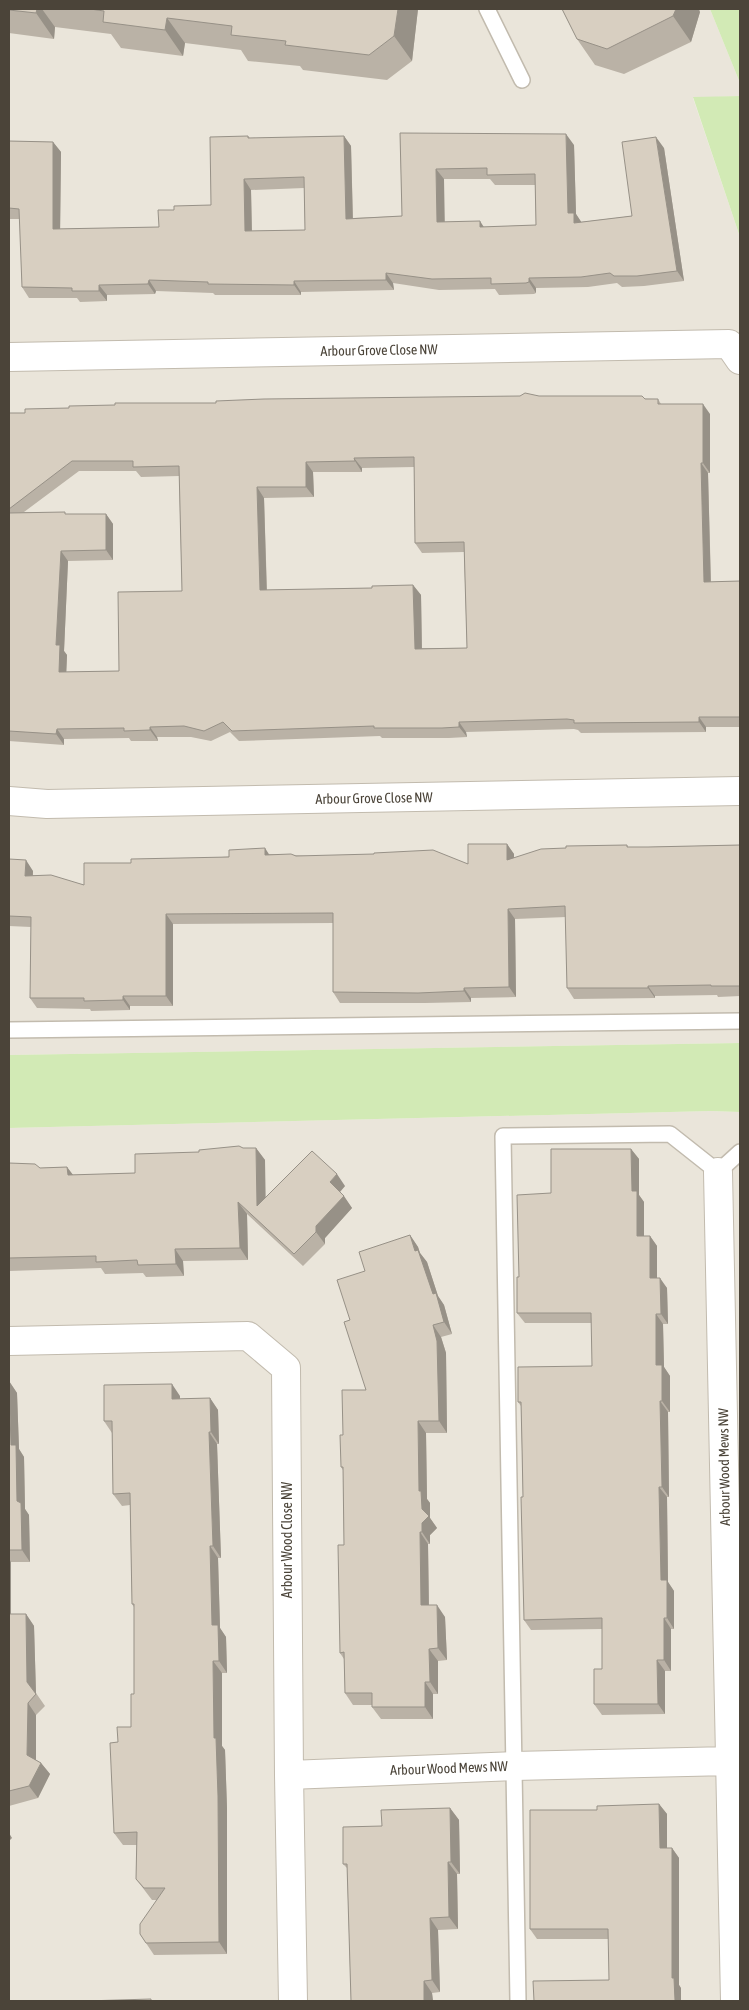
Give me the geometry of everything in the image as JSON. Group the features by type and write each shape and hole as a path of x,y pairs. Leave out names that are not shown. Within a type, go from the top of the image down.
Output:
{"street":[{"name":"Arbour Grove Close NW","path":"9,357 729,344 740,360"},
{"name":"Arbour Grove Close NW","path":"9,801 47,804 740,791"},
{"name":"Arbour Wood Mews NW","path":"718,1172 735,2001"},
{"name":"Arbour Wood Close NW","path":"9,1341 248,1336 286,1368 289,1775 293,2001"},
{"name":"Arbour Wood Mews NW","path":"289,1775 514,1766 730,1762"}],"lane":[{"path":"487,9 522,80"},
{"path":"9,1030 740,1021"},
{"path":"518,2001 503,1136 670,1134 718,1172 740,1152"}],"shaded area":[{"path":"9,9 710,9 740,83 740,96 693,98 740,237 740,1043 9,1055"},
{"path":"711,1111 740,1112 740,2001 9,2001 9,1128"}],"green space":[{"path":"710,9 740,9 740,83"},
{"path":"740,96 740,237 693,97"},
{"path":"740,1043 740,1112 711,1111 9,1128 9,1055"}],"building":[{"path":"9,9 37,9 36,13"},
{"path":"90,9 398,9 394,36 369,55 285,45 286,41 231,35 232,26 167,18 165,30 103,22 104,11"},
{"path":"562,9 676,9 673,16 607,49 577,39"},
{"path":"400,133 566,134 568,213 574,213 574,223 632,216 622,142 656,137 677,271 637,276 614,276 610,273 581,277 529,278 529,282 526,283 491,284 491,278 432,279 386,273 386,280 294,281 294,285 208,284 208,282 149,280 148,284 99,285 99,291 72,291 72,288 22,287 19,209 9,208 9,141 53,142 53,229 159,227 158,210 174,210 174,206 211,205 210,137 344,136 346,219 402,216","holes":["487,168 487,175 535,174 536,225 480,227 480,221 437,222 436,169","304,177 305,230 245,231 244,179"]},
{"path":"525,393 539,396 642,396 645,399 658,399 658,404 703,404 703,463 701,463 704,582 740,581 740,717 699,717 699,722 574,723 574,720 567,719 459,722 459,727 442,728 374,728 374,726 232,731 223,722 204,731 184,726 150,727 150,730 124,731 124,728 57,729 56,734 9,731 9,513 65,512 65,514 106,514 106,550 61,551 56,645 60,645 59,672 119,671 118,592 182,591 179,466 133,467 133,461 72,461 9,509 9,413 25,413 25,409 115,405 115,403 216,403 216,401 264,399 520,396","holes":["414,457 415,543 464,542 467,648 415,649 413,585 372,586 372,588 260,590 257,487 306,487 306,462 355,461 354,458"]},
{"path":"468,844 507,844 507,860 541,849 566,848 566,846 740,845 740,986 567,988 565,906 508,909 509,987 464,988 464,991 418,993 333,992 333,913 166,914 166,996 123,996 123,1000 84,1001 84,998 30,998 31,917 9,916 9,859 26,860 25,876 51,875 84,885 84,863 131,863 131,859 229,857 229,850 265,848 265,855 291,854 296,856 433,850 468,864"},
{"path":"239,1146 243,1148 256,1148 257,1206 312,1151 337,1174 330,1182 344,1196 316,1226 316,1232 294,1254 238,1202 240,1248 175,1249 176,1264 138,1265 137,1260 96,1262 96,1256 9,1258 9,1163 35,1164 40,1168 67,1167 68,1175 135,1173 135,1154 199,1152 199,1150"},
{"path":"551,1149 631,1149 632,1191 637,1191 637,1236 650,1236 650,1278 660,1278 661,1314 656,1314 656,1365 662,1365 662,1401 660,1401 662,1487 659,1487 661,1580 667,1580 667,1618 664,1618 664,1660 657,1660 658,1704 594,1704 594,1669 602,1669 602,1618 524,1620 521,1402 518,1402 518,1367 592,1366 591,1313 517,1313 517,1277 519,1277 517,1195 551,1193"},
{"path":"410,1235 415,1251 418,1250 433,1294 436,1293 444,1322 433,1325 437,1341 439,1421 418,1421 419,1491 421,1491 422,1509 429,1516 422,1523 422,1532 420,1532 421,1605 437,1605 438,1648 429,1649 430,1682 425,1682 425,1707 372,1707 372,1693 345,1693 344,1652 340,1653 338,1545 344,1545 343,1467 341,1467 340,1435 343,1435 342,1390 366,1390 344,1322 350,1320 337,1280 365,1271 359,1252"},
{"path":"9,1381 11,1445 16,1445 17,1501 21,1503 22,1550 9,1550"},
{"path":"172,1384 172,1399 210,1398 211,1432 209,1432 213,1546 210,1546 212,1625 218,1625 219,1661 213,1661 214,1738 216,1738 218,1796 219,1942 146,1943 140,1934 140,1924 165,1888 144,1888 136,1879 137,1832 114,1833 110,1743 118,1742 117,1727 131,1727 131,1694 134,1694 134,1604 132,1604 130,1493 113,1494 112,1421 104,1421 104,1385"},
{"path":"9,1614 26,1614 27,1682 36,1694 28,1703 27,1755 41,1763 29,1786 9,1791"},
{"path":"659,1804 660,1848 672,1848 672,1978 674,1978 675,2001 534,2001 533,1981 609,1980 608,1929 530,1929 530,1810 597,1810 597,1806"},
{"path":"450,1808 451,1862 448,1862 449,1917 430,1918 432,1980 424,1981 424,2001 351,2001 347,1864 343,1864 343,1827 382,1826 381,1810"},
{"path":"151,1999 151,2001 85,2001"}]}
